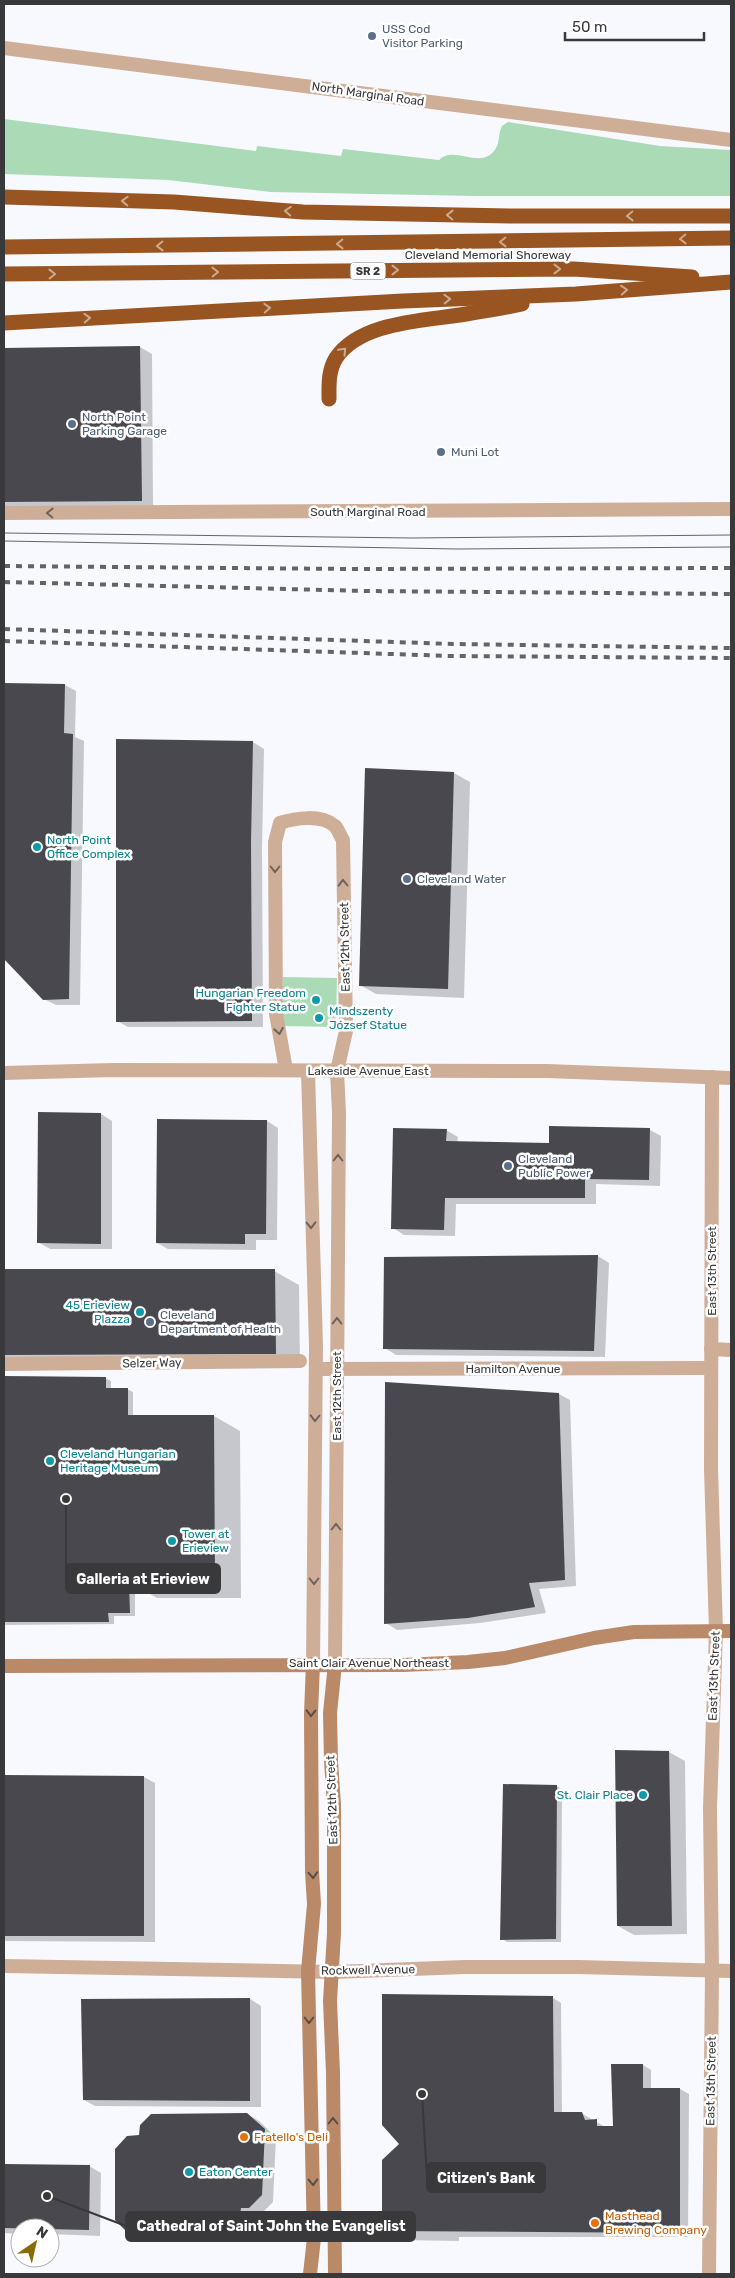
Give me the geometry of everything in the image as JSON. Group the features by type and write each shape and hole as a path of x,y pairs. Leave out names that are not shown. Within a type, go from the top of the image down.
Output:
{"highway":[{"path":"4,197 174,202 303,212 521,216 731,216"},
{"name":"Cleveland Memorial Shoreway","path":"4,247 731,238"},
{"name":"Cleveland Memorial Shoreway","path":"4,274 574,269 731,281"},
{"path":"4,323 403,301 576,294 731,281"},
{"path":"330,399 329,379 333,366 342,352 362,336 400,324 576,294"}],"main road":[{"name":"Saint Clair Avenue Northeast","path":"4,1666 403,1665 468,1662 505,1658 594,1638 626,1634 731,1631"},
{"name":"East 12th Street","path":"310,2274 314,2238 308,1971 314,1904 311,1723 313,1664"},
{"name":"East 12th Street","path":"335,1664 330,1713 330,1760 334,1805 333,1972 330,2002 333,2073 335,2274"}],"street":[{"name":"North Marginal Road","path":"4,48 731,140"},
{"name":"South Marginal Road","path":"4,513 96,514 731,509"},
{"name":"East 12th Street","path":"286,1070 276,1014 274,842 280,823 294,819 325,820 336,827 343,840 346,1030 337,1071 339,1113 335,1664"},
{"name":"Lakeside Avenue East","path":"4,1073 113,1070 547,1070 731,1078"},
{"name":"East 12th Street","path":"308,1071 316,1369 313,1664"},
{"name":"East 13th Street","path":"709,2274 712,1971 710,1808 716,1630 711,1469 712,1077"},
{"path":"711,1349 731,1350"},
{"name":"Selzer Way","path":"4,1364 300,1361"},
{"name":"Hamilton Avenue","path":"316,1369 711,1368"},
{"name":"Rockwell Avenue","path":"4,1966 333,1972 465,1967 731,1971"}],"green space":[{"path":"4,119 256,151 257,146 341,156 343,149 439,160 445,156 452,155 483,158 490,155 497,146 502,126 508,122 660,146 731,150 731,196 475,196 270,192 168,180 4,174"},
{"path":"283,977 337,978 336,1027 282,1026"}],"building":[{"name":"North Point Parking Garage","path":"140,346 142,501 4,502 4,348"},
{"name":"North Point Office Complex","path":"4,683 65,684 64,733 73,734 69,999 43,1000 4,959"},
{"path":"116,739 253,741 251,842 252,1021 116,1022"},
{"name":"Cleveland Water","path":"365,768 454,772 448,989 359,986"},
{"path":"38,1112 101,1113 101,1244 37,1243"},
{"path":"157,1119 267,1120 266,1234 245,1234 245,1244 156,1243"},
{"path":"549,1126 650,1128 649,1180 585,1179 585,1198 445,1198 444,1230 391,1229 393,1128 447,1129 446,1141 549,1143"},
{"path":"598,1255 594,1351 383,1349 384,1257"},
{"name":"45 Erieview Plazza","path":"4,1269 275,1269 276,1354 4,1355"},
{"path":"4,1376 106,1377 106,1388 128,1388 128,1415 214,1415 215,1583 129,1583 130,1613 108,1613 109,1622 4,1622"},
{"path":"385,1382 559,1393 565,1580 529,1583 535,1607 468,1618 384,1624"},
{"name":"St. Clair Place","path":"615,1750 669,1751 672,1926 617,1926"},
{"path":"4,1775 144,1776 144,1936 4,1936"},
{"path":"503,1784 557,1785 556,1939 500,1940"},
{"path":"382,1994 553,1996 554,2112 582,2112 585,2120 597,2119 597,2126 613,2126 611,2064 643,2064 643,2088 680,2088 680,2233 382,2231 382,2160 399,2144 382,2125"},
{"path":"250,1998 250,2101 83,2100 81,1999"},
{"name":"Eaton Center","path":"247,2113 265,2129 262,2195 249,2208 241,2208 239,2221 227,2231 128,2233 115,2220 115,2149 127,2136 139,2135 140,2125 151,2114"},
{"path":"4,2164 90,2165 89,2230 60,2229 60,2218 10,2218 10,2228 4,2228"}],"tram line":[{"path":"4,533 412,538 731,535"},
{"path":"4,541 457,549 731,547"}],"railway":[{"path":"4,566 349,569 731,568"},
{"path":"4,582 366,591 731,594"},
{"path":"4,629 453,644 731,648"},
{"path":"4,641 451,656 731,658"}],"place":[{"name":"USS Cod Visitor Parking","path":"372,36"},
{"name":"North Point Parking Garage","path":"72,424"},
{"name":"Muni Lot","path":"441,452"},
{"name":"North Point Office Complex","path":"37,847"},
{"name":"Cleveland Water","path":"407,879"},
{"name":"Hungarian Freedom Fighter Statue","path":"316,1000"},
{"name":"Mindszenty József Statue","path":"319,1018"},
{"name":"Cleveland Public Power","path":"508,1166"},
{"name":"45 Erieview Plazza","path":"140,1312"},
{"name":"Cleveland Department of Health","path":"150,1322"},
{"name":"Cleveland Hungarian Heritage Museum","path":"50,1461"},
{"name":"Galleria at Erieview","path":"66,1499"},
{"name":"Tower at Erieview","path":"172,1541"},
{"name":"St. Clair Place","path":"643,1795"},
{"name":"Citizen's Bank","path":"422,2094"},
{"name":"Fratello's Deli","path":"244,2137"},
{"name":"Eaton Center","path":"189,2172"},
{"name":"Cathedral of Saint John the Evangelist","path":"47,2196"},
{"name":"Masthead Brewing Company","path":"595,2223"}]}
